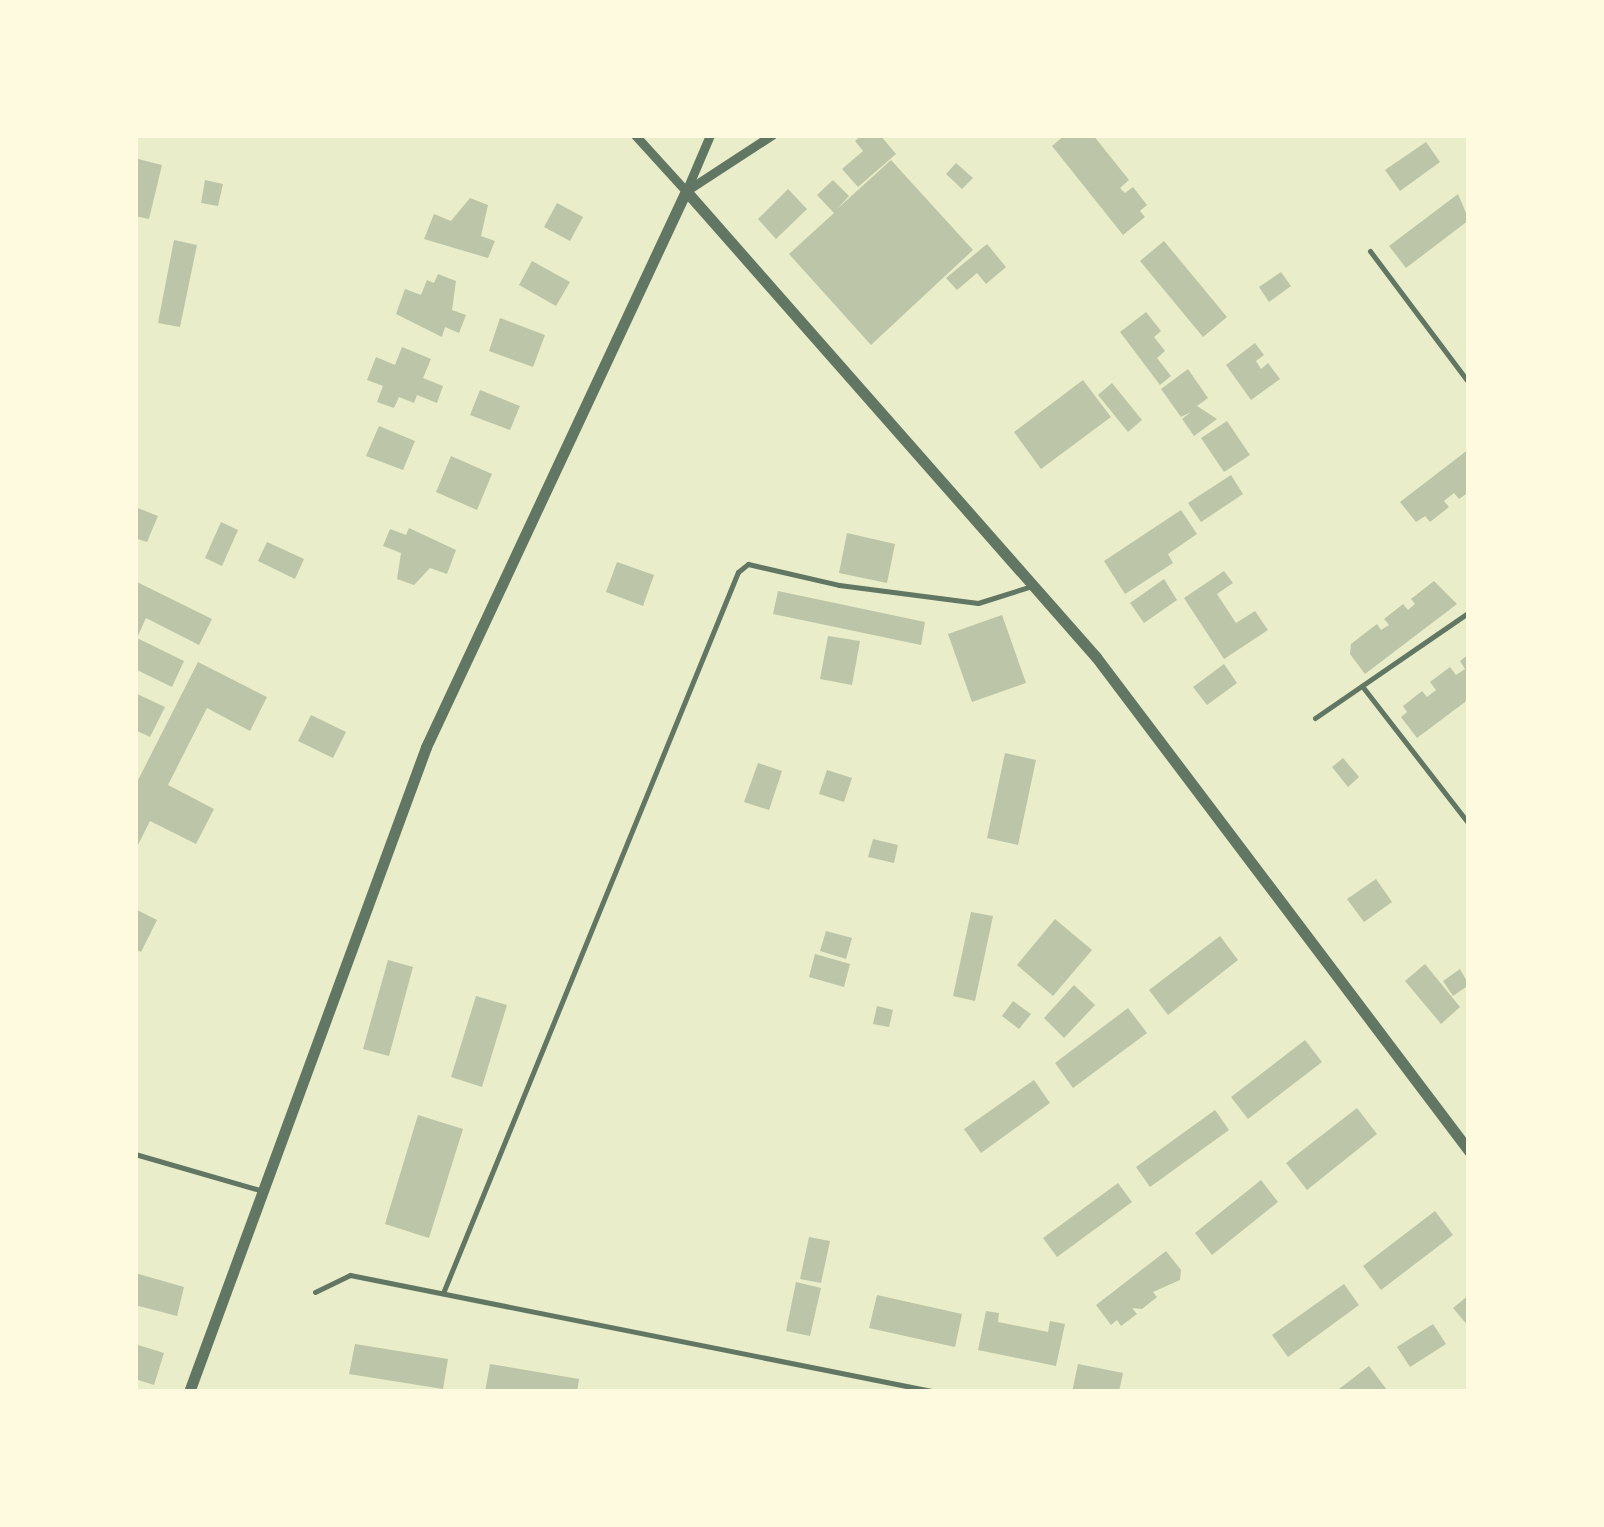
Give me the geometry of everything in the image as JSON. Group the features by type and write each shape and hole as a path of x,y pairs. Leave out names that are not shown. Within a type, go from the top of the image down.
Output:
{"street":[{"path":"635,135 1096,658 1469,1151"},
{"path":"190,1392 426,747 710,135"},
{"path":"686,191 772,135"}],"lane":[{"path":"1370,251 1469,383"},
{"path":"443,1293 738,572 748,564 839,585 978,603 1033,586"},
{"path":"1315,718 1469,612"},
{"path":"1362,686 1469,824"},
{"path":"135,1154 263,1191"},
{"path":"314,1292 350,1275 936,1392"}],"building":[{"path":"862,135 880,135 896,154 858,187 842,169 863,151 855,141"},
{"path":"1065,135 1093,135 1129,180 1120,188 1125,193 1133,187 1147,205 1140,211 1145,217 1123,235 1052,146"},
{"path":"1426,142 1440,162 1400,191 1385,170"},
{"path":"138,159 162,165 149,219 135,216"},
{"path":"891,160 973,250 871,345 789,254 834,213 817,195 833,180 849,196 837,209"},
{"path":"956,163 973,178 962,189 946,174"},
{"path":"205,180 223,184 218,206 201,203"},
{"path":"788,189 807,209 776,239 758,219"},
{"path":"1458,194 1469,220 1406,268 1389,246"},
{"path":"470,198 488,205 481,236 495,241 488,258 424,239 434,214 451,221"},
{"path":"557,203 583,217 570,241 544,227"},
{"path":"174,240 197,245 180,327 158,323"},
{"path":"1164,241 1227,317 1203,337 1140,261"},
{"path":"987,244 1006,267 986,284 977,273 957,290 946,278"},
{"path":"532,261 570,282 556,306 519,285"},
{"path":"1281,272 1291,286 1269,302 1259,287"},
{"path":"438,274 456,281 452,310 466,315 459,333 445,327 442,337 396,314 405,289 421,295 427,280 434,283"},
{"path":"1146,312 1161,331 1154,337 1165,351 1157,358 1171,376 1160,385 1120,332"},
{"path":"500,318 545,335 533,367 489,351"},
{"path":"1255,343 1264,355 1256,361 1261,369 1268,363 1280,379 1251,400 1226,365"},
{"path":"402,347 431,359 423,378 443,386 437,403 417,395 414,403 399,397 394,408 377,402 383,386 367,380 376,357 395,365"},
{"path":"1188,369 1208,398 1197,406 1217,419 1194,436 1182,419 1191,412 1181,417 1161,389"},
{"path":"1083,380 1111,417 1041,469 1014,432"},
{"path":"1112,383 1142,420 1128,432 1098,395"},
{"path":"480,390 520,406 510,430 470,415"},
{"path":"1227,421 1250,455 1224,472 1201,438"},
{"path":"379,426 415,441 403,470 366,456"},
{"path":"1469,449 1469,492 1459,499 1454,493 1444,501 1449,507 1430,522 1425,516 1416,522 1400,502"},
{"path":"451,456 492,474 477,510 436,492"},
{"path":"1231,475 1243,494 1201,522 1188,503"},
{"path":"135,507 158,516 147,542 135,538"},
{"path":"1181,510 1197,534 1168,554 1173,563 1125,594 1104,561"},
{"path":"221,522 238,530 222,566 205,558"},
{"path":"409,528 456,550 447,574 430,568 414,585 397,579 401,553 383,546 390,529 406,535"},
{"path":"847,533 895,544 887,583 839,573"},
{"path":"267,542 304,559 295,579 258,561"},
{"path":"617,562 654,575 643,606 606,592"},
{"path":"1224,571 1233,583 1217,594 1236,623 1255,611 1268,630 1224,659 1184,598"},
{"path":"1164,579 1177,600 1144,623 1130,603"},
{"path":"135,581 212,619 199,645 146,618 137,638 184,661 172,687 135,669"},
{"path":"1434,581 1457,604 1365,674 1350,654 1351,644 1377,624 1381,630 1389,625 1384,619 1403,604 1408,610 1415,604 1411,599"},
{"path":"778,591 925,622 921,645 773,614"},
{"path":"1002,615 1026,683 972,702 948,634"},
{"path":"828,636 860,641 852,685 820,679"},
{"path":"1469,654 1469,699 1417,738 1401,717 1407,712 1403,706 1422,691 1427,697 1436,690 1430,682 1450,667 1456,675 1465,669 1460,661"},
{"path":"198,662 267,697 250,731 207,708 168,785 214,809 196,844 150,821 135,851 135,786"},
{"path":"1224,664 1237,683 1207,705 1193,687"},
{"path":"135,693 165,707 150,737 135,730"},
{"path":"311,715 346,732 333,758 298,741"},
{"path":"1005,753 1036,760 1018,845 987,838"},
{"path":"1343,758 1359,777 1348,787 1332,767"},
{"path":"758,763 782,771 769,810 744,802"},
{"path":"827,770 852,778 844,802 819,794"},
{"path":"873,839 898,845 894,863 868,857"},
{"path":"1376,879 1392,902 1364,922 1347,899"},
{"path":"135,909 157,920 141,952 135,949"},
{"path":"971,912 993,916 975,1001 953,996"},
{"path":"1055,919 1092,950 1053,996 1017,965"},
{"path":"826,931 852,938 846,959 820,951"},
{"path":"1220,936 1238,960 1168,1015 1149,990"},
{"path":"815,954 850,964 844,987 809,977"},
{"path":"388,960 413,967 389,1056 363,1049"},
{"path":"1425,964 1460,1007 1441,1024 1405,981"},
{"path":"1460,969 1469,985 1453,996 1443,981"},
{"path":"1074,985 1095,1005 1064,1038 1044,1018"},
{"path":"476,996 507,1005 482,1087 451,1077"},
{"path":"1013,1001 1031,1014 1019,1029 1002,1016"},
{"path":"877,1006 893,1010 889,1027 873,1024"},
{"path":"1128,1008 1147,1033 1073,1088 1055,1063"},
{"path":"1305,1040 1322,1062 1248,1119 1231,1097"},
{"path":"1034,1080 1050,1103 981,1153 964,1129"},
{"path":"1357,1108 1377,1134 1307,1190 1286,1163"},
{"path":"1215,1110 1229,1130 1150,1187 1136,1167"},
{"path":"418,1115 463,1129 429,1238 385,1224"},
{"path":"1261,1180 1278,1202 1212,1255 1195,1233"},
{"path":"1118,1183 1132,1202 1057,1257 1043,1238"},
{"path":"1435,1211 1453,1235 1381,1290 1363,1266"},
{"path":"809,1237 830,1241 821,1283 800,1279"},
{"path":"1166,1251 1181,1270 1180,1280 1153,1292 1157,1297 1142,1309 1132,1308 1137,1314 1121,1326 1117,1320 1111,1325 1096,1305"},
{"path":"135,1273 184,1287 177,1316 135,1305"},
{"path":"796,1282 821,1288 810,1336 786,1331"},
{"path":"1344,1284 1359,1305 1288,1357 1272,1335"},
{"path":"877,1295 962,1314 955,1347 869,1328"},
{"path":"1469,1295 1469,1327 1453,1308"},
{"path":"986,1311 999,1313 998,1322 1048,1332 1050,1321 1065,1324 1056,1366 978,1350"},
{"path":"1433,1324 1446,1344 1410,1367 1397,1347"},
{"path":"135,1344 164,1353 154,1385 135,1379"},
{"path":"355,1344 448,1359 443,1389 349,1374"},
{"path":"490,1364 579,1379 577,1392 485,1392"},
{"path":"1078,1364 1123,1373 1119,1392 1072,1392"},
{"path":"1369,1366 1387,1390 1335,1392"}]}
